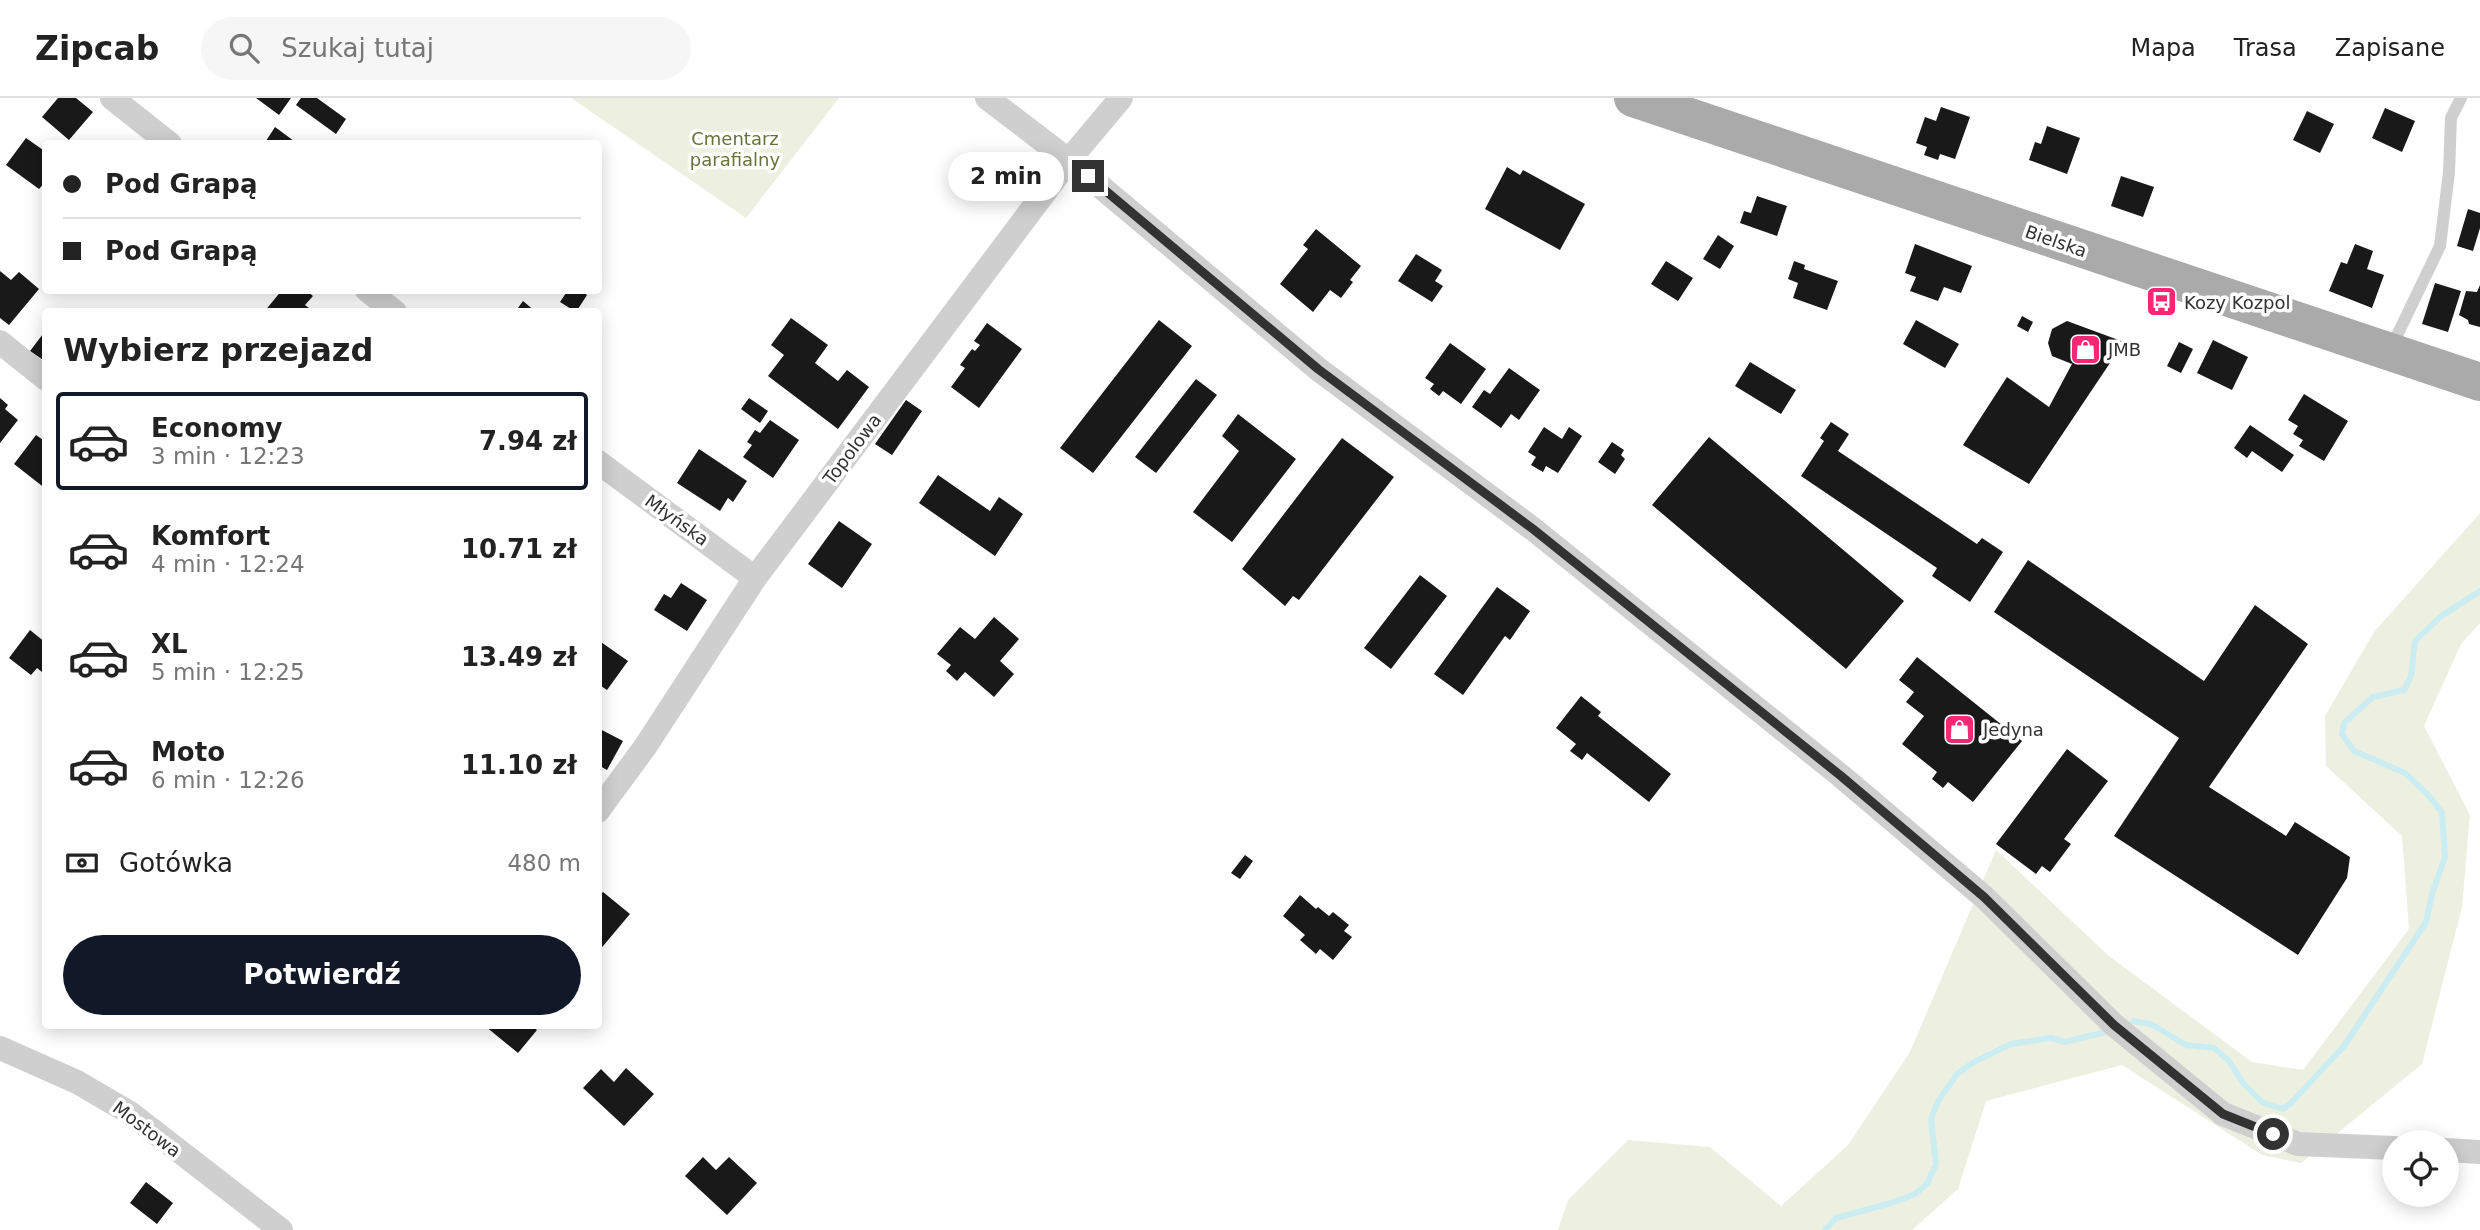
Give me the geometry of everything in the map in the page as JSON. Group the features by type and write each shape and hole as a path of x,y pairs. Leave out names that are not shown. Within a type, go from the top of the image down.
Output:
{"main road":[{"name":"Bielska","path":"1633,98 2480,382"}],"street":[{"path":"112,98 165,140"},
{"path":"986,98 1069,160 1318,369 1533,529 1841,776 1984,897 2114,1025 2223,1114 2298,1144 2382,1148"},
{"name":"Topolowa","path":"602,801 645,747 755,578 1069,160 1121,98"},
{"path":"372,294 390,308"},
{"path":"0,342 42,376"},
{"name":"Młyńska","path":"602,465 755,578"},
{"name":"Mostowa","path":"0,1048 77,1082 131,1114 281,1230"},
{"path":"2459,1151 2480,1152"}],"lane":[{"path":"2389,352 2440,246 2449,172 2451,118 2461,98"}],"green space":[{"name":"Cmentarz parafialny","path":"571,98 839,98 746,218"},
{"path":"2480,513 2480,623 2461,644 2424,726 2470,815 2462,907 2422,1064 2301,1163 2262,1155 2122,1065 1986,1101 1958,1189 1912,1230 1558,1230 1568,1200 1628,1140 1710,1147 1781,1206 1848,1145 1910,1052 1996,850 2109,956 2252,1062 2303,1070 2409,929 2402,836 2326,766 2325,716 2374,632"}],"building":[{"path":"58,98 76,98 93,112 69,140 42,117"},
{"path":"256,98 291,98 279,115"},
{"path":"301,98 317,98 346,119 336,134 296,105"},
{"path":"1941,107 1970,117 1955,159 1940,154 1938,160 1924,155 1927,147 1916,143 1925,117 1936,121"},
{"path":"2385,108 2415,121 2402,152 2372,138"},
{"path":"2307,111 2334,124 2320,153 2293,140"},
{"path":"2047,126 2080,138 2067,174 2029,160 2035,142 2041,144"},
{"path":"275,127 293,140 267,140"},
{"path":"26,138 42,149 42,186 39,189 6,165"},
{"path":"1507,167 1520,175 1523,170 1585,204 1560,250 1485,209"},
{"path":"2121,176 2154,187 2143,217 2111,206"},
{"path":"1757,196 1787,206 1777,236 1740,223 1744,211 1751,213"},
{"path":"2468,209 2480,213 2480,228 2473,251 2457,246"},
{"path":"1316,229 1361,266 1341,298 1330,290 1313,312 1280,284 1308,249 1303,245"},
{"path":"1718,235 1734,246 1720,269 1703,259"},
{"path":"1915,244 1972,266 1961,293 1944,287 1938,301 1910,291 1916,277 1905,273"},
{"path":"2355,244 2373,251 2367,269 2384,275 2372,308 2329,291 2341,262 2347,264"},
{"path":"1416,254 1442,270 1435,281 1443,286 1432,302 1398,281"},
{"path":"1666,261 1693,278 1678,301 1651,284"},
{"path":"1794,261 1805,265 1804,269 1838,281 1827,310 1793,298 1798,283 1788,279"},
{"path":"0,271 11,280 19,272 39,289 9,325 0,318"},
{"path":"2435,283 2461,291 2448,332 2422,324"},
{"path":"2480,285 2480,327 2469,324 2468,320 2459,315 2466,291 2477,292"},
{"path":"279,294 313,296 305,305 309,308 267,308"},
{"path":"565,294 587,295 579,308 570,308 560,302"},
{"path":"523,301 531,308 518,308"},
{"path":"2022,316 2033,322 2028,332 2017,326"},
{"path":"791,318 828,345 815,363 838,381 847,370 869,387 838,429 768,376 784,355 771,345"},
{"path":"1159,320 1192,346 1093,473 1060,448"},
{"path":"1916,320 1959,344 1945,368 1903,344"},
{"path":"2067,321 2124,342 2029,484 1963,445 2007,377 2049,407 2072,364 2052,356 2048,343 2052,329"},
{"path":"987,323 1022,349 979,408 951,387 965,368 960,365 972,349 975,351 980,345 974,341"},
{"path":"42,335 42,359 30,351"},
{"path":"2213,340 2248,357 2232,390 2197,373"},
{"path":"2179,342 2193,349 2181,373 2167,366"},
{"path":"1450,343 1486,369 1461,404 1443,391 1439,396 1430,389 1434,384 1425,378"},
{"path":"1750,362 1796,390 1781,414 1735,386"},
{"path":"1509,368 1540,390 1519,420 1511,414 1501,428 1472,407 1484,390 1490,394"},
{"path":"1196,379 1217,395 1156,473 1135,457"},
{"path":"2304,394 2348,421 2324,461 2299,446 2303,440 2293,434 2298,426 2288,420"},
{"path":"0,398 8,405 5,409 18,420 0,443"},
{"path":"749,398 768,411 760,423 741,409"},
{"path":"906,400 922,411 892,455 875,444"},
{"path":"1238,414 1296,459 1232,542 1193,512 1239,451 1222,436"},
{"path":"770,420 799,440 773,478 743,457 752,445 747,442 755,430 760,433"},
{"path":"1831,422 1849,434 1838,451 1977,544 1982,538 2003,552 1970,602 1932,576 1937,568 1801,476 1824,441 1820,438"},
{"path":"2250,425 2294,455 2282,472 2252,451 2247,458 2234,448"},
{"path":"1544,427 1562,439 1569,427 1582,436 1558,473 1546,466 1543,472 1531,465 1536,457 1528,452"},
{"path":"36,435 42,439 42,486 14,464"},
{"path":"1709,437 1904,601 1846,669 1652,505"},
{"path":"1342,438 1394,477 1299,600 1293,596 1285,606 1242,569"},
{"path":"1612,442 1624,450 1621,455 1625,459 1615,474 1598,462"},
{"path":"699,449 747,481 733,502 728,498 720,511 677,483"},
{"path":"938,475 990,511 999,497 1023,514 995,556 919,503"},
{"path":"839,521 872,544 842,588 808,564"},
{"path":"2028,560 2204,681 2255,605 2308,644 2209,787 2286,836 2295,822 2350,857 2347,878 2298,955 2114,836 2179,738 1994,612"},
{"path":"1420,575 1447,596 1391,669 1364,648"},
{"path":"681,583 707,600 687,631 654,610 664,594 671,598"},
{"path":"1497,587 1530,611 1510,640 1505,636 1463,695 1434,674"},
{"path":"994,617 1019,639 1000,661 1014,674 994,697 965,672 957,681 946,671 951,665 937,654 960,627 975,639"},
{"path":"30,630 42,640 42,672 37,668 31,675 9,658"},
{"path":"602,643 628,661 607,690 602,687"},
{"name":"Jedyna","path":"1917,657 2022,741 1973,802 1948,782 1943,788 1932,779 1937,772 1902,744 1924,716 1906,702 1914,692 1899,680"},
{"path":"1581,696 1601,712 1598,716 1671,774 1649,802 1587,753 1582,760 1570,751 1576,744 1556,728"},
{"path":"602,730 623,741 607,770 602,767"},
{"path":"2067,749 2108,781 2064,839 2071,844 2050,872 2042,866 2036,874 1996,844"},
{"path":"1245,855 1253,861 1240,879 1231,873"},
{"path":"602,893 630,914 602,947"},
{"path":"1300,895 1316,909 1318,907 1329,916 1333,912 1349,925 1344,931 1352,937 1333,960 1320,949 1316,954 1300,940 1305,935 1283,916"},
{"path":"489,1029 537,1030 518,1053"},
{"path":"626,1068 654,1094 624,1126 583,1088 601,1069 614,1082"},
{"path":"703,1157 716,1170 729,1157 757,1183 727,1215 685,1176"},
{"path":"146,1182 173,1203 157,1224 130,1203"}],"waterway":[{"path":"2133,1021 2151,1024 2186,1045 2214,1048 2229,1061 2243,1083 2263,1103 2283,1109 2344,1046 2426,922 2445,857 2442,812 2405,773 2354,751 2342,734 2344,723 2373,697 2404,690 2411,676 2415,641 2440,617 2480,591"},
{"path":"1825,1230 1836,1218 1891,1203 1915,1194 1927,1184 1936,1164 1931,1119 1938,1101 1957,1074 1974,1062 2011,1044 2051,1038 2065,1042 2106,1032"}],"place":[{"name":"Kozy Kozpol","path":"2161,302"},
{"name":"JMB","path":"2085,349"},
{"name":"Jedyna","path":"1960,729"}],"route":[{"path":"1088,176 1318,369 1533,529 1841,776 1984,897 2114,1025 2223,1114 2273,1134"}]}
